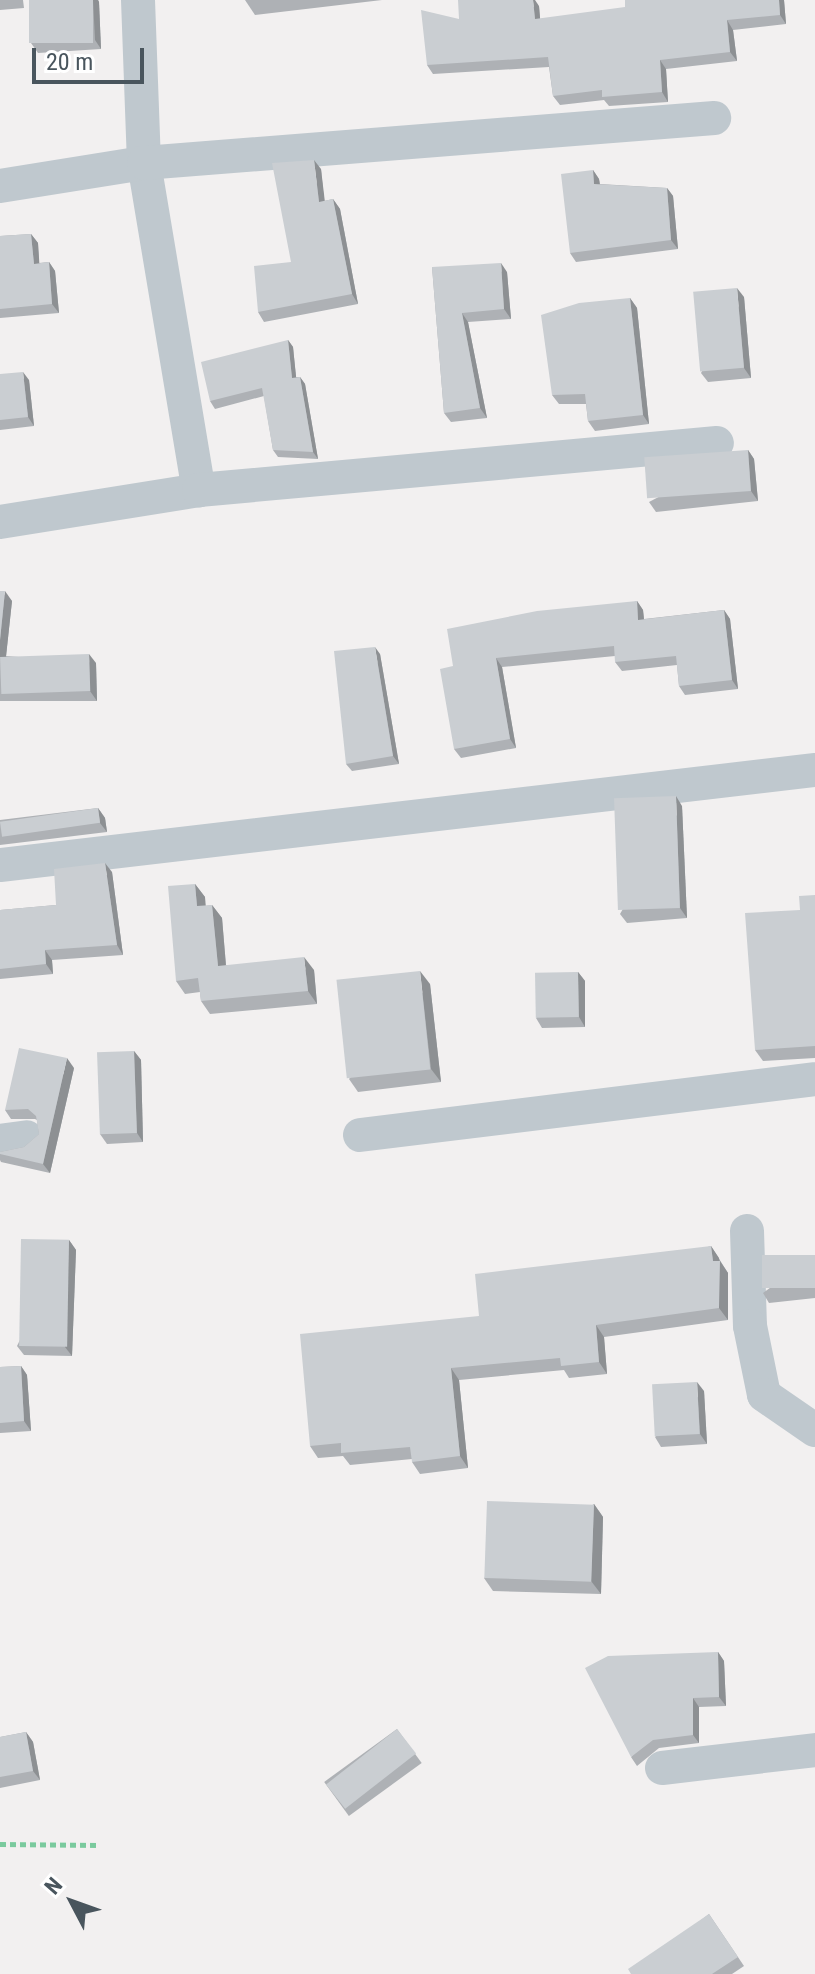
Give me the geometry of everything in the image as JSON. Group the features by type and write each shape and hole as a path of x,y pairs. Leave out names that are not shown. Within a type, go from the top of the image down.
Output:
{"street":[{"path":"138,0 144,163 199,490"},
{"path":"0,186 144,163 714,118"},
{"path":"0,522 199,490 717,443"},
{"path":"0,865 815,770"},
{"path":"360,1135 815,1079"},
{"path":"747,1231 750,1326 764,1395 815,1430"},
{"path":"662,1768 815,1750"}],"path":[{"path":"0,1844 100,1845"}],"building":[{"path":"29,0 93,0 93,43 29,43"},
{"path":"458,0 533,0 535,19 625,7 625,0 779,0 780,15 727,20 730,52 660,60 662,92 602,97 602,90 553,96 548,57 427,65 421,10 459,19"},
{"path":"314,160 319,202 333,199 352,294 258,312 254,266 291,262 272,163"},
{"path":"593,170 594,184 667,188 671,240 570,253 561,174"},
{"path":"31,234 34,264 49,262 52,304 0,309 0,236"},
{"path":"501,263 504,309 462,313 480,408 444,413 432,267"},
{"path":"737,288 744,368 700,372 693,292"},
{"path":"630,298 643,415 588,421 585,394 552,395 541,315 579,303"},
{"path":"288,340 292,378 300,377 313,452 273,450 262,388 210,401 201,362"},
{"path":"23,372 28,417 0,420 0,374"},
{"path":"748,450 751,491 647,498 644,457"},
{"path":"0,591 5,591 0,640"},
{"path":"637,601 638,620 724,610 732,680 679,686 676,656 615,662 614,646 496,658 510,739 454,749 440,669 453,666 447,629 537,611"},
{"path":"375,647 393,756 346,764 334,651"},
{"path":"89,654 90,691 1,694 0,657"},
{"path":"676,796 680,908 618,910 614,798"},
{"path":"98,808 100,823 2,837 0,822"},
{"path":"105,863 117,945 45,950 46,964 0,969 0,910 56,905 54,869"},
{"path":"195,884 197,906 212,905 218,966 304,957 308,991 201,1001 198,978 176,981 168,886"},
{"path":"815,895 815,1046 755,1050 745,913 800,910 799,896"},
{"path":"420,971 430,1069 347,1078 336,980"},
{"path":"578,972 579,1017 536,1018 535,973"},
{"path":"19,1048 67,1058 43,1164 0,1154 24,1147 39,1134 36,1116 28,1109 5,1110"},
{"path":"134,1051 137,1133 100,1134 97,1052"},
{"path":"21,1239 69,1240 67,1347 19,1346"},
{"path":"711,1246 713,1261 720,1261 719,1308 596,1325 599,1362 561,1366 560,1358 451,1368 460,1456 412,1462 410,1447 341,1453 341,1443 310,1446 300,1334 479,1316 475,1274"},
{"path":"762,1255 815,1255 815,1288 762,1288"},
{"path":"21,1366 24,1421 0,1423 0,1367"},
{"path":"697,1382 700,1434 655,1436 652,1384"},
{"path":"487,1501 594,1505 591,1582 484,1578"},
{"path":"718,1652 719,1697 693,1698 693,1735 653,1740 631,1757 585,1668 608,1656"},
{"path":"397,1729 416,1753 345,1809 326,1784"},
{"path":"26,1732 33,1771 0,1777 0,1737"},
{"path":"709,1914 738,1957 712,1974 631,1974 628,1969"}]}
